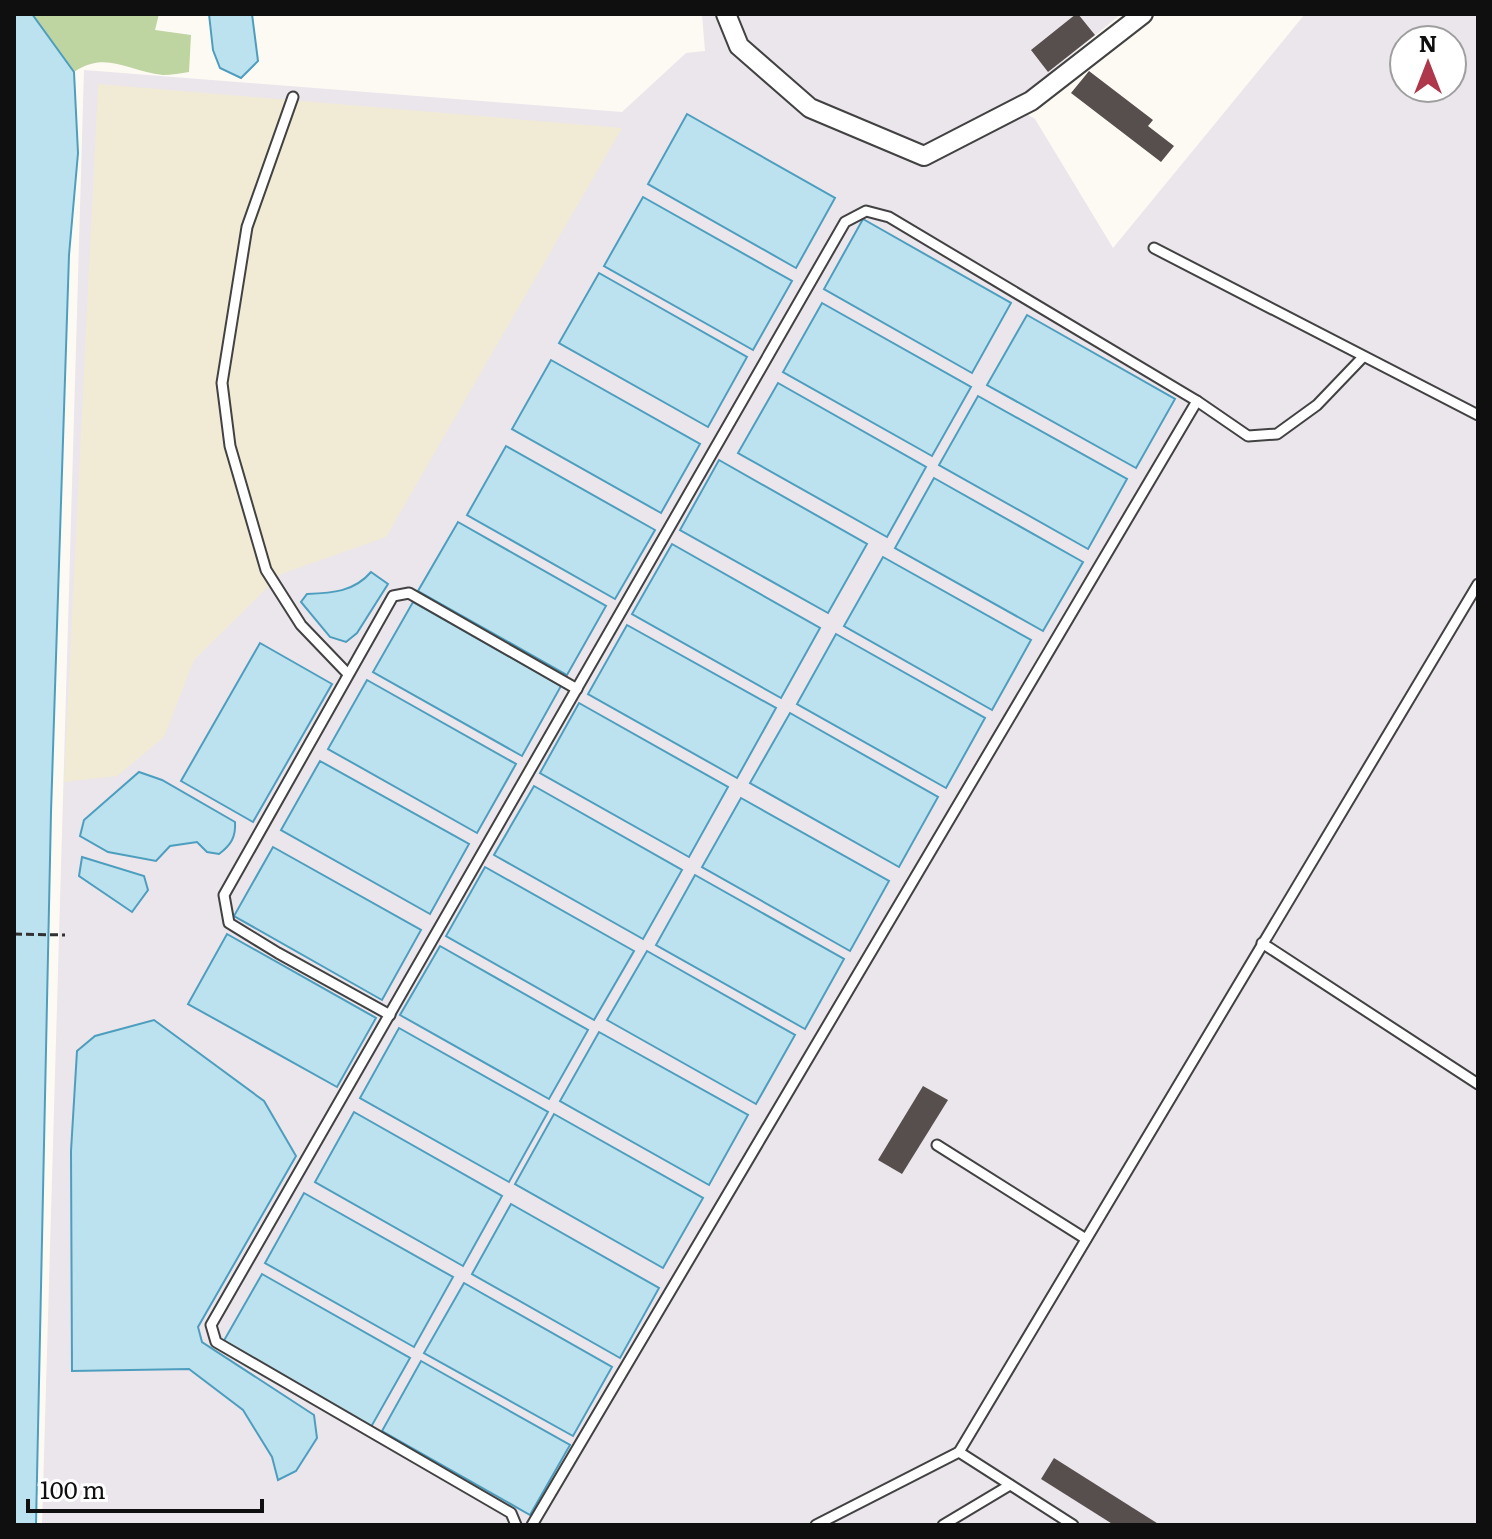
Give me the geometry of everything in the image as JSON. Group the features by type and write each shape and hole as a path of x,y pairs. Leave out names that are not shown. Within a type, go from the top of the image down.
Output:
{"street":[{"path":"726,14 739,46 810,108 924,156 1031,101 1143,14"}],"lane":[{"path":"293,97 247,227 222,383 230,446 266,570 301,625 348,674"},
{"path":"516,1525 511,1513 216,1342 211,1325 845,222 866,211 889,217 1197,401 1248,436 1277,434 1317,405 1363,357"},
{"path":"1154,248 1478,415"},
{"path":"532,1525 1197,401"},
{"path":"816,1525 959,1452 1478,584"},
{"path":"390,1015 229,923 224,903 224,895 348,674 393,596 409,593 577,689"},
{"path":"1262,943 1478,1084"},
{"path":"937,1145 1086,1239"},
{"path":"959,1452 1073,1525"},
{"path":"943,1525 1010,1485"}],"path":[{"path":"14,934 65,935"}],"shaded area":[{"path":"702,14 1121,14 1023,95 1033,110 1025,113 1035,119 1113,248 1305,14 1478,14 1478,1525 42,1525 84,70 622,112 686,53 705,51"},
{"path":"98,84 622,128 386,537 281,574 194,660 164,737 117,776 64,782"}],"green space":[{"path":"32,14 159,14 155,30 191,35 189,72 163,75 107,62 74,72"}],"water":[{"path":"14,14 32,14 74,72 78,153 69,255 51,812 36,1525 14,1525"},
{"path":"209,14 252,14 258,61 241,78 220,68 213,50"},
{"path":"687,114 835,198 796,268 648,184"},
{"path":"643,197 792,281 753,350 604,266"},
{"path":"863,219 1011,303 972,373 824,289"},
{"path":"599,273 747,357 708,427 559,343"},
{"path":"822,303 971,387 932,456 783,372"},
{"path":"1027,315 1175,399 1136,468 987,385"},
{"path":"551,360 700,444 661,513 512,429"},
{"path":"778,383 926,467 887,537 738,453"},
{"path":"978,396 1127,479 1088,549 939,465"},
{"path":"506,446 655,530 615,599 467,515"},
{"path":"719,460 867,544 828,613 680,530"},
{"path":"934,478 1083,562 1043,631 895,548"},
{"path":"458,522 606,606 567,675 418,591"},
{"path":"672,544 820,628 781,698 632,614"},
{"path":"883,557 1031,640 992,710 844,626"},
{"path":"371,572 388,584 357,633 346,642 330,637 301,602 307,594 334,592 357,584"},
{"path":"413,602 561,686 522,756 373,672"},
{"path":"627,625 776,708 737,778 588,694"},
{"path":"836,634 985,718 946,788 797,704"},
{"path":"260,643 332,684 253,822 181,781"},
{"path":"367,680 516,764 477,833 328,749"},
{"path":"579,703 728,787 689,857 540,773"},
{"path":"790,713 938,797 899,867 750,783"},
{"path":"320,761 469,844 430,914 281,830"},
{"path":"139,772 162,780 235,822 230,844 219,854 207,852 197,842 170,846 156,861 108,852 80,836 84,820"},
{"path":"534,786 682,870 643,939 494,855"},
{"path":"741,798 889,881 850,951 702,867"},
{"path":"273,847 421,930 382,1000 234,916"},
{"path":"82,857 144,876 148,890 132,912 79,876"},
{"path":"485,867 634,951 594,1020 446,936"},
{"path":"695,875 844,959 805,1029 656,945"},
{"path":"227,934 376,1018 337,1087 188,1004"},
{"path":"440,946 588,1030 549,1099 400,1015"},
{"path":"647,951 795,1035 756,1104 607,1020"},
{"path":"154,1020 264,1101 296,1156 198,1327 202,1342 314,1415 317,1438 296,1471 278,1480 272,1457 243,1410 189,1369 72,1371 71,1151 77,1051 95,1036"},
{"path":"399,1028 548,1112 509,1182 360,1098"},
{"path":"599,1032 748,1115 709,1185 560,1101"},
{"path":"354,1112 502,1196 463,1266 315,1182"},
{"path":"554,1114 703,1198 663,1268 515,1184"},
{"path":"304,1193 453,1277 414,1347 265,1263"},
{"path":"511,1204 659,1288 620,1358 472,1274"},
{"path":"262,1274 410,1358 371,1427 222,1344"},
{"path":"464,1283 612,1367 573,1436 424,1353"},
{"path":"421,1361 570,1445 530,1515 382,1431"}],"building":[{"path":"1076,14 1095,35 1048,72 1031,50"},
{"path":"1089,71 1153,120 1148,126 1174,146 1161,162 1071,93"},
{"path":"923,1086 948,1100 902,1174 878,1160"},
{"path":"1054,1458 1160,1525 1114,1525 1041,1479"}]}
